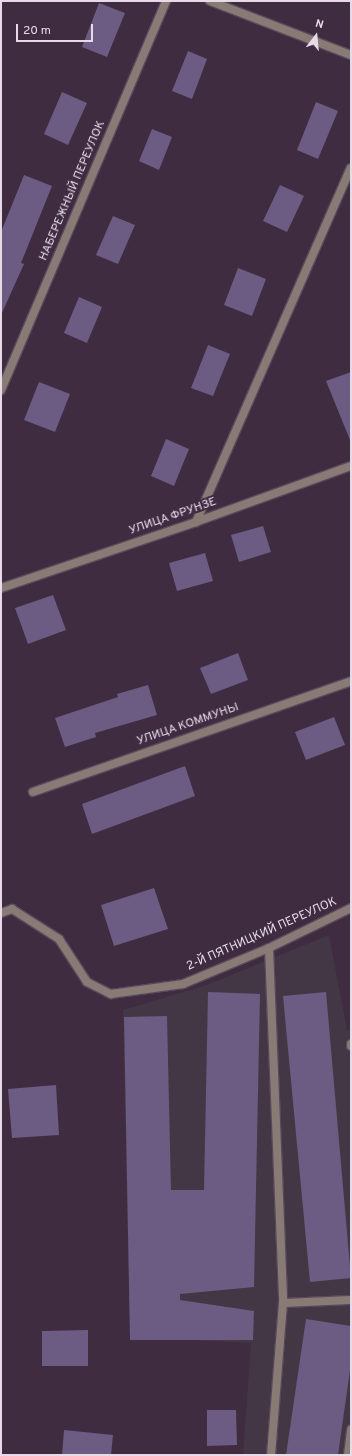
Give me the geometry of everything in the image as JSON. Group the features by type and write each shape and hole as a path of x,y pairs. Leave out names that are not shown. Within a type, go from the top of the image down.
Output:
{"street":[{"name":"НАБЕРЕЖНЫЙ ПЕРЕУЛОК","path":"1,390 166,1"},
{"path":"210,1 351,55"},
{"path":"196,522 351,168"},
{"name":"УЛИЦА ФРУНЗЕ","path":"1,588 196,522 351,466"},
{"name":"УЛИЦА КОММУНЫ","path":"33,792 351,681"},
{"name":"2-Й ПЯТНИЦКИЙ ПЕРЕУЛОК","path":"1,913 12,909 59,938 87,982 111,994 183,984 269,948 351,908"},
{"path":"269,948 283,1303 271,1455"},
{"path":"283,1303 351,1300"},
{"path":"348,1455 351,1429"}],"shaded area":[{"path":"329,935 347,1030 351,1031 351,1455 243,1455 251,1343 174,1339 130,1340 123,1010 207,985"}],"building":[{"path":"99,3 125,13 107,57 82,47"},
{"path":"188,51 207,59 192,99 172,91"},
{"path":"62,92 87,103 68,145 44,134"},
{"path":"316,102 338,111 318,159 297,150"},
{"path":"152,129 172,137 159,170 139,161"},
{"path":"24,175 52,186 21,263 24,264 1,315 1,232"},
{"path":"280,185 304,196 287,232 263,221"},
{"path":"113,216 135,225 118,264 96,255"},
{"path":"238,268 266,279 252,316 224,305"},
{"path":"79,297 102,307 87,343 64,333"},
{"path":"208,345 230,354 213,396 191,388"},
{"path":"351,372 351,440 350,440 326,381"},
{"path":"39,382 70,394 55,432 24,420"},
{"path":"166,439 189,449 174,486 151,476"},
{"path":"263,526 271,552 239,562 231,535"},
{"path":"205,553 213,581 177,591 169,563"},
{"path":"53,595 66,630 28,644 15,608"},
{"path":"238,653 248,680 211,694 200,668"},
{"path":"148,685 157,715 95,733 96,737 65,747 55,718 118,697 117,694"},
{"path":"334,717 345,745 306,760 295,732"},
{"path":"185,766 195,796 92,834 82,804"},
{"path":"154,888 168,929 114,946 101,905"},
{"path":"208,992 260,994 254,1287 180,1294 180,1300 254,1311 253,1340 130,1340 124,1017 167,1016 171,1190 204,1190"},
{"path":"326,992 351,1278 310,1282 283,996"},
{"path":"56,1085 59,1135 12,1138 8,1089"},
{"path":"306,1319 351,1326 351,1363 338,1455 286,1455"},
{"path":"88,1330 88,1366 42,1366 42,1331"},
{"path":"207,1410 236,1410 237,1445 207,1446"},
{"path":"64,1430 113,1435 111,1455 62,1455"}]}
